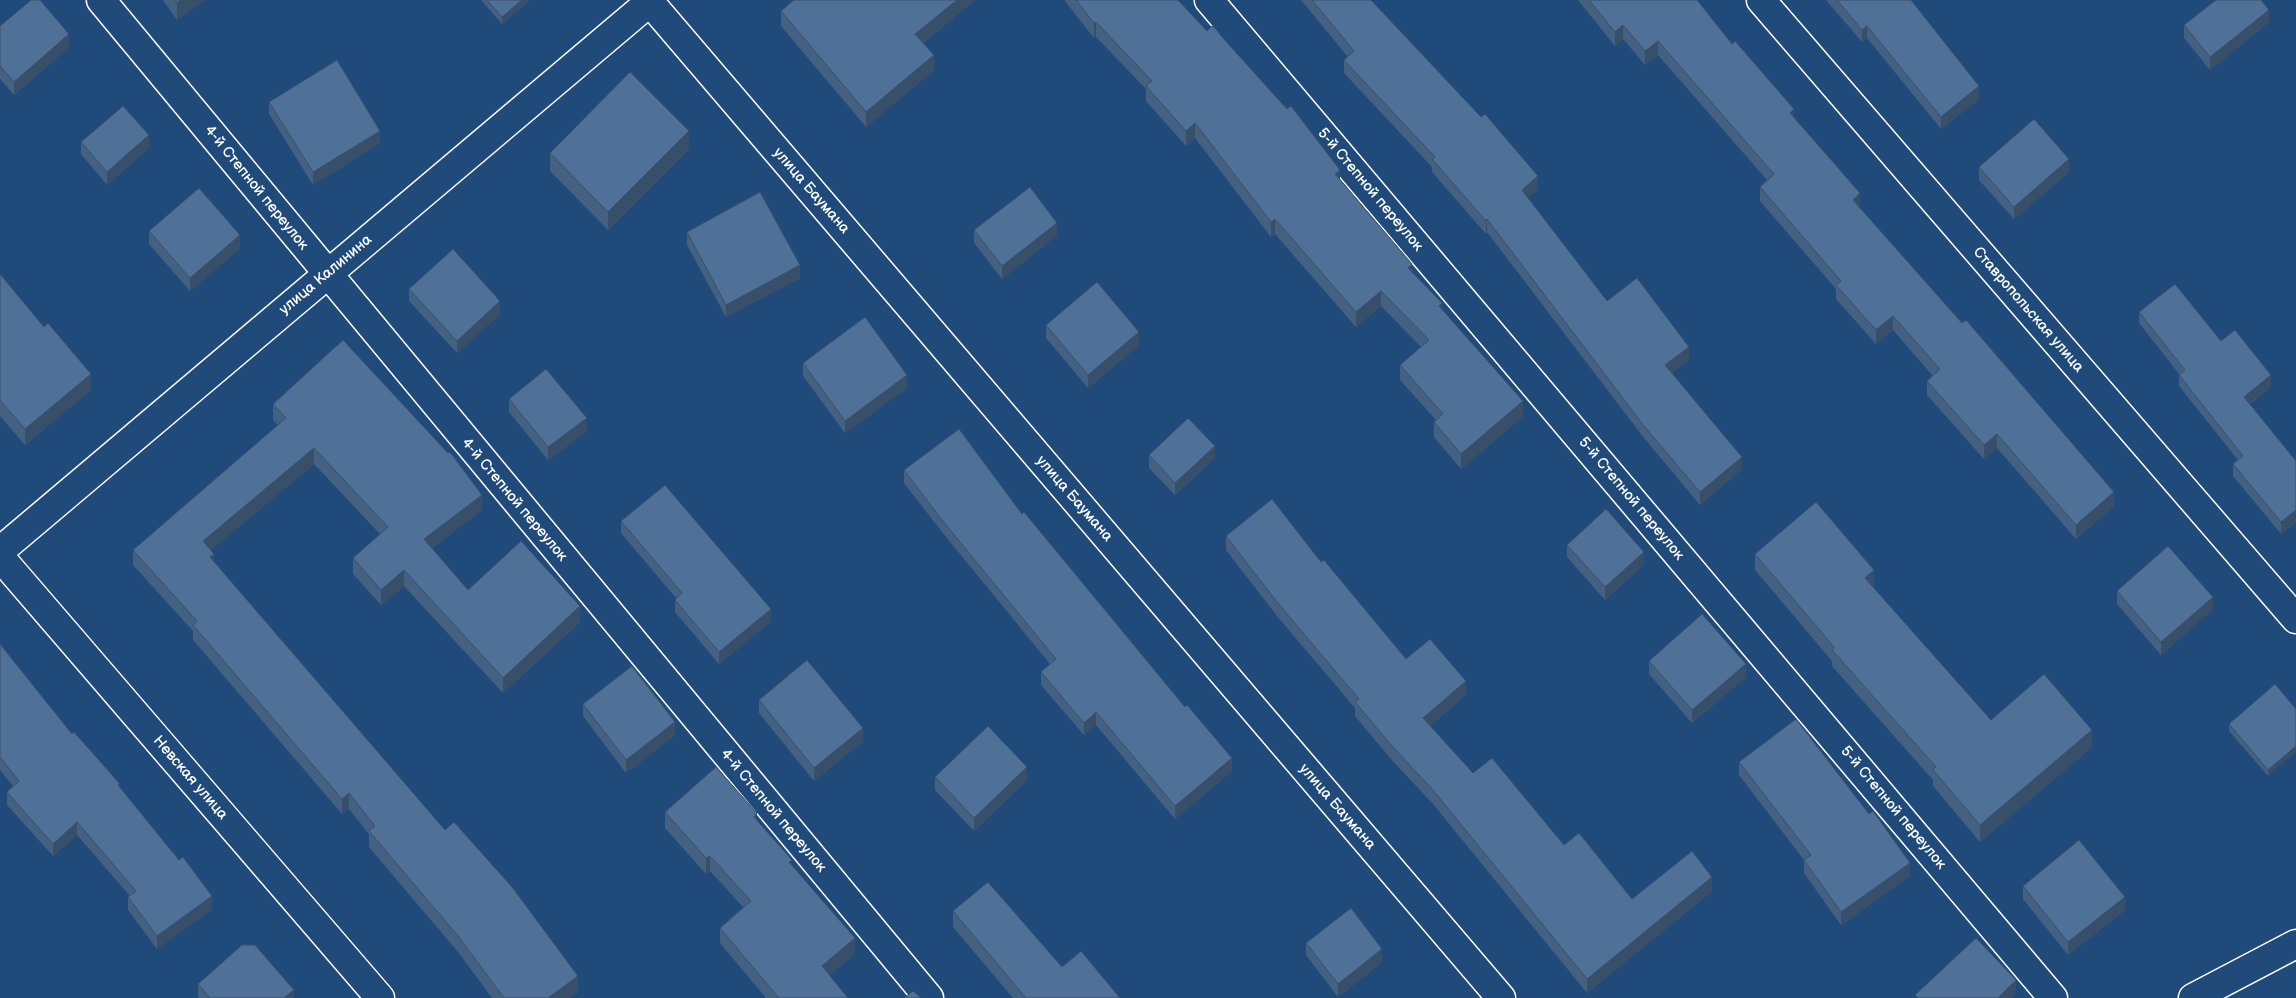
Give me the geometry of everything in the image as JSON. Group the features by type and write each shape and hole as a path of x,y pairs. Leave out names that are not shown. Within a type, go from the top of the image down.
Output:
{"street":[{"name":"4-й Степной переулок","path":"102,0 327,274 929,998"},
{"name":"5-й Степной переулок","path":"1209,0 2053,998"},
{"name":"Ставропольская улица","path":"1761,0 2296,620"},
{"name":"улица Калинина","path":"0,551 650,1"},
{"name":"улица Баумана","path":"650,1 1501,998"},
{"name":"Невская улица","path":"0,557 380,998"},
{"path":"2193,998 2296,944"}],"building":[{"path":"31,0 40,0 69,34 14,82 0,66 0,26"},
{"path":"487,0 522,0 502,17"},
{"path":"794,0 957,0 915,34 934,55 866,112 781,11"},
{"path":"1076,0 1178,0 1207,31 1212,26 1287,109 1291,106 1340,170 1335,174 1412,264 1408,268 1442,303 1439,306 1523,401 1461,454 1434,422 1443,414 1400,365 1429,340 1381,291 1356,312 1275,219 1271,222 1195,123 1186,131 1146,86 1152,81 1096,22 1094,23"},
{"path":"1312,0 1371,0 1481,117 1485,114 1538,176 1522,190 1607,301 1637,278 1689,347 1665,365 1742,457 1700,492 1644,426 1487,219 1486,221 1432,159 1435,157 1344,60 1354,51"},
{"path":"1589,0 1697,0 1732,44 1735,41 1794,109 1790,113 1860,193 1853,200 1962,323 1966,320 2114,492 2076,525 1997,434 1984,445 1927,381 1940,369 1893,316 1876,330 1836,285 1841,281 1760,187 1774,174 1658,41 1645,51 1623,25 1615,32"},
{"path":"1837,0 1911,0 1979,86 1941,117 1867,26 1862,30"},
{"path":"2216,0 2261,0 2269,10 2210,57 2184,25"},
{"path":"337,60 380,131 313,172 269,102"},
{"path":"630,72 689,131 608,212 550,153"},
{"path":"123,106 149,135 107,172 81,142"},
{"path":"2034,119 2069,159 2014,207 1979,167"},
{"path":"1030,187 1057,223 1002,266 974,230"},
{"path":"199,188 240,235 190,278 149,231"},
{"path":"760,192 800,265 726,305 687,232"},
{"path":"453,249 500,301 457,341 409,289"},
{"path":"0,274 44,327 48,323 91,374 25,429 0,400"},
{"path":"1097,282 1139,332 1088,375 1046,325"},
{"path":"2175,284 2221,341 2235,330 2271,375 2244,397 2296,461 2296,510 2281,522 2233,464 2243,456 2179,375 2185,370 2139,312"},
{"path":"865,317 907,375 845,421 803,363"},
{"path":"343,340 448,453 450,452 482,495 424,539 468,590 521,541 580,606 503,678 404,570 381,590 353,558 388,527 314,448 203,541 214,554 210,557 445,830 454,822 512,887 578,976 548,998 504,998 458,936 369,831 375,826 349,793 342,799 193,625 197,621 133,550 286,418 273,404"},
{"path":"546,369 587,418 548,447 509,399"},
{"path":"1188,418 1215,446 1175,483 1149,455"},
{"path":"959,429 1022,514 1024,512 1185,707 1187,705 1232,758 1175,806 1096,712 1084,723 1041,672 1056,659 942,520 904,470"},
{"path":"665,485 771,609 719,652 675,600 682,593 621,521"},
{"path":"1272,499 1321,562 1324,560 1406,659 1430,639 1466,681 1423,718 1473,773 1492,758 1564,845 1579,833 1632,899 1692,851 1712,877 1587,979 1433,790 1391,745 1355,702 1359,699 1277,602 1226,536"},
{"path":"1816,502 1874,570 1865,578 1991,720 2044,674 2092,730 1980,825 1933,770 1936,767 1832,650 1834,647 1755,554"},
{"path":"1606,509 1644,552 1605,587 1567,545"},
{"path":"2168,546 2213,597 2161,642 2117,591"},
{"path":"1702,614 1746,664 1692,710 1649,661"},
{"path":"0,644 72,734 74,732 120,784 118,785 179,860 183,857 212,896 157,936 128,897 136,891 77,822 53,844 7,792 19,781 0,757"},
{"path":"807,660 863,728 814,768 759,700"},
{"path":"632,666 675,722 626,760 583,704"},
{"path":"2275,684 2296,709 2296,746 2268,770 2229,724"},
{"path":"1796,719 1869,814 1873,811 1910,863 1841,912 1804,860 1811,855 1739,762"},
{"path":"988,726 1027,767 974,818 935,777"},
{"path":"716,767 757,813 754,817 792,860 789,862 855,938 822,966 848,998 779,998 720,928 751,901 710,856 706,858 665,812"},
{"path":"2079,840 2125,897 2068,942 2023,886"},
{"path":"988,882 1062,967 1081,951 1120,998 1026,998 953,911"},
{"path":"1351,908 1382,949 1338,984 1306,943"},
{"path":"1976,938 2016,980 1998,998 1918,998 1915,995"},
{"path":"242,945 255,945 294,990 285,998 210,998 198,984"},
{"path":"913,991 921,998 904,998"}]}
